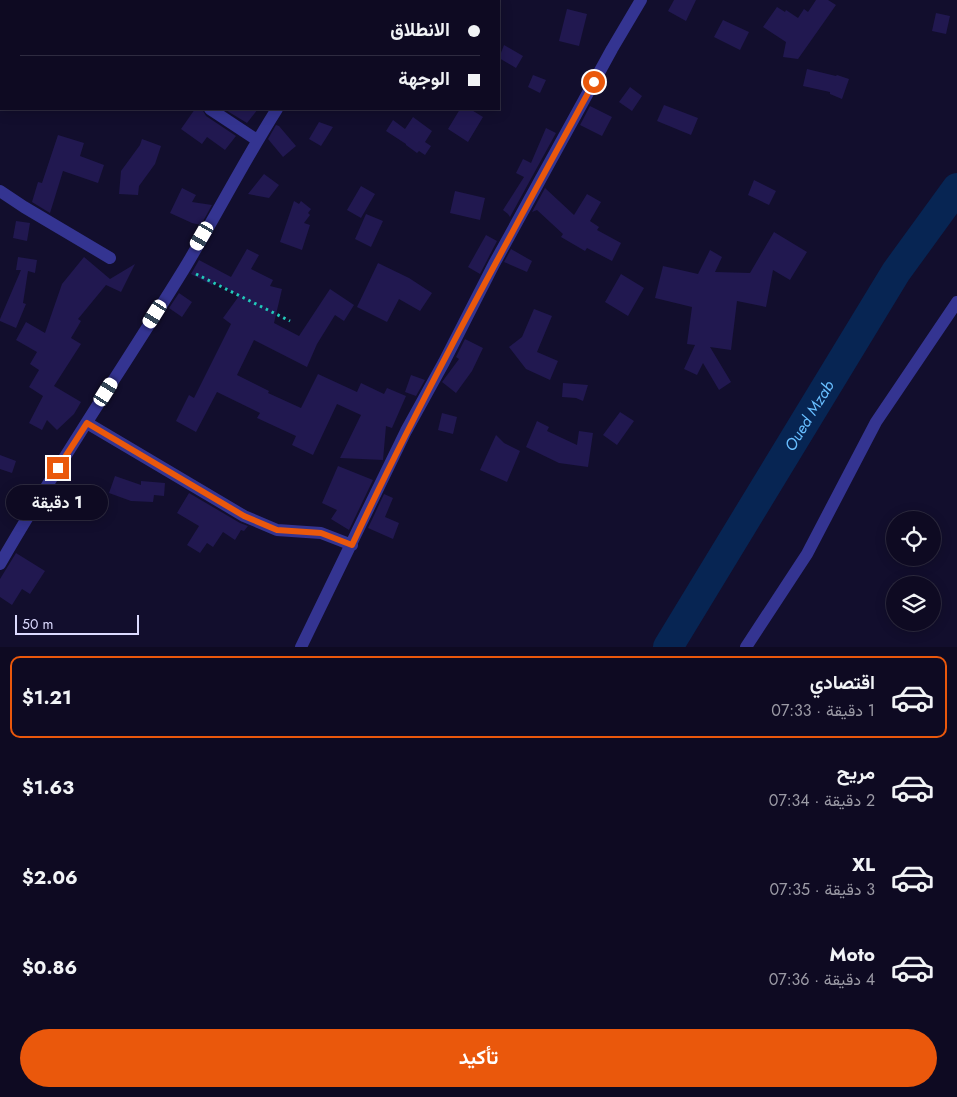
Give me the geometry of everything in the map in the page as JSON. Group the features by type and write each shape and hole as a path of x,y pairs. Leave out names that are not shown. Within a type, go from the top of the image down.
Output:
{"street":[{"path":"301,647 406,431 494,264 641,0"},
{"path":"212,110 257,140"},
{"path":"0,564 38,498 184,268 257,140 276,110"},
{"path":"0,191 110,258"},
{"path":"746,647 807,554 876,422 957,302"},
{"path":"87,423 262,525 277,530 321,533 352,545"}],"path":[{"path":"184,268 290,321"}],"building":[{"path":"674,0 696,0 686,21 668,11"},
{"path":"816,0 828,0 836,5 798,59 783,57 786,42 763,27 777,7 785,12 786,10 798,18 804,9 808,12"},
{"path":"567,9 587,14 579,46 559,41"},
{"path":"936,13 950,16 946,34 932,31"},
{"path":"723,20 749,32 740,50 714,37"},
{"path":"504,45 523,56 516,68 500,59"},
{"path":"807,69 849,79 842,99 830,94 830,92 803,86"},
{"path":"533,75 546,80 540,93 528,87"},
{"path":"630,87 642,96 632,111 619,102"},
{"path":"664,105 698,118 691,135 657,121"},
{"path":"590,106 612,117 602,136 580,125"},
{"path":"194,110 203,110 206,116 236,136 225,150 207,137 202,144 181,129"},
{"path":"226,110 257,110 247,123"},
{"path":"459,110 472,110 483,117 468,142 448,129"},
{"path":"413,117 432,131 425,142 431,146 425,155 419,151 417,153 386,131 393,120 405,129"},
{"path":"319,122 333,127 321,146 309,139"},
{"path":"276,125 296,146 283,157 268,139"},
{"path":"546,128 556,133 510,217 503,210 524,177 516,173 523,159 531,163"},
{"path":"58,135 84,143 80,156 104,165 98,183 63,171 50,213 32,202 38,182 42,183"},
{"path":"142,139 161,146 155,164 139,186 138,195 119,194 121,171 140,145"},
{"path":"264,174 279,185 269,198 248,194"},
{"path":"754,180 776,191 769,205 748,195"},
{"path":"361,186 375,194 361,218 347,210"},
{"path":"182,188 196,195 192,202 212,205 201,225 170,213"},
{"path":"545,188 574,215 587,194 601,202 590,221 599,227 597,230 621,243 612,261 587,248 585,251 561,237 563,234 537,210 532,212"},
{"path":"455,191 485,198 480,220 450,213"},
{"path":"294,201 299,204 301,201 311,209 308,213 310,215 304,223 310,225 302,250 280,242"},
{"path":"366,214 383,221 371,247 355,239"},
{"path":"16,221 30,223 27,241 13,238"},
{"path":"774,232 807,252 790,280 773,270 766,307 737,301 731,350 710,347 731,382 719,390 703,363 697,375 684,369 695,345 687,344 692,307 655,298 663,266 698,274 710,250 722,257 715,272 750,273"},
{"path":"486,235 497,241 480,274 468,267"},
{"path":"247,249 259,255 251,269 273,280 270,286 282,289 274,323 299,336 330,289 354,305 344,321 335,315 317,344 307,367 254,340 237,375 269,391 268,393 301,408 318,374 357,392 361,383 384,394 387,388 406,396 392,428 386,426 383,460 340,458 361,415 337,404 313,455 292,445 296,436 257,418 260,413 217,392 196,432 176,421 189,395 194,398 231,324 223,318 239,296 214,281 212,285 191,274 199,260 231,277"},
{"path":"511,249 532,261 527,272 504,262"},
{"path":"18,257 37,260 35,273 28,271 23,303 26,304 16,328 0,321 0,319 21,270 16,270"},
{"path":"84,257 110,279 135,264 121,292 106,285 78,319 81,321 71,338 81,344 54,386 81,402 74,414 57,430 47,420 42,430 29,423 43,396 29,387 39,370 30,364 37,352 16,340 26,322 45,333 62,284"},
{"path":"378,263 409,278 432,293 420,311 399,299 387,322 357,307"},
{"path":"621,274 644,288 628,316 605,302"},
{"path":"179,293 192,302 182,317 169,308"},
{"path":"534,309 552,316 537,352 558,361 550,380 526,369 509,347 522,337"},
{"path":"465,339 483,348 472,371 456,393 442,382 459,359 456,357"},
{"path":"411,375 425,380 416,396 405,392"},
{"path":"563,383 588,385 583,401 576,398 562,397"},
{"path":"620,412 634,421 617,445 603,435"},
{"path":"442,413 457,417 453,434 438,430"},
{"path":"537,421 549,427 547,431 577,445 579,431 593,433 588,467 559,463 526,447"},
{"path":"496,435 504,443 520,451 507,482 480,470"},
{"path":"0,455 16,461 12,473 0,469"},
{"path":"338,466 373,480 349,530 331,519 337,510 322,503"},
{"path":"115,476 141,485 141,481 165,483 164,496 154,495 153,502 131,501 109,493"},
{"path":"189,493 248,526 244,531 241,530 235,540 223,532 213,547 207,543 200,553 187,545 199,526 177,513"},
{"path":"384,494 393,498 385,517 399,523 393,539 368,528"},
{"path":"16,553 45,571 30,594 22,589 12,605 0,597 0,579"}],"waterway":[{"name":"Oued Mzab","path":"668,647 896,272 957,188"}],"route":[{"path":"58,468 87,423 262,525 277,530 321,533 352,545 406,431 494,264 594,82"}]}
